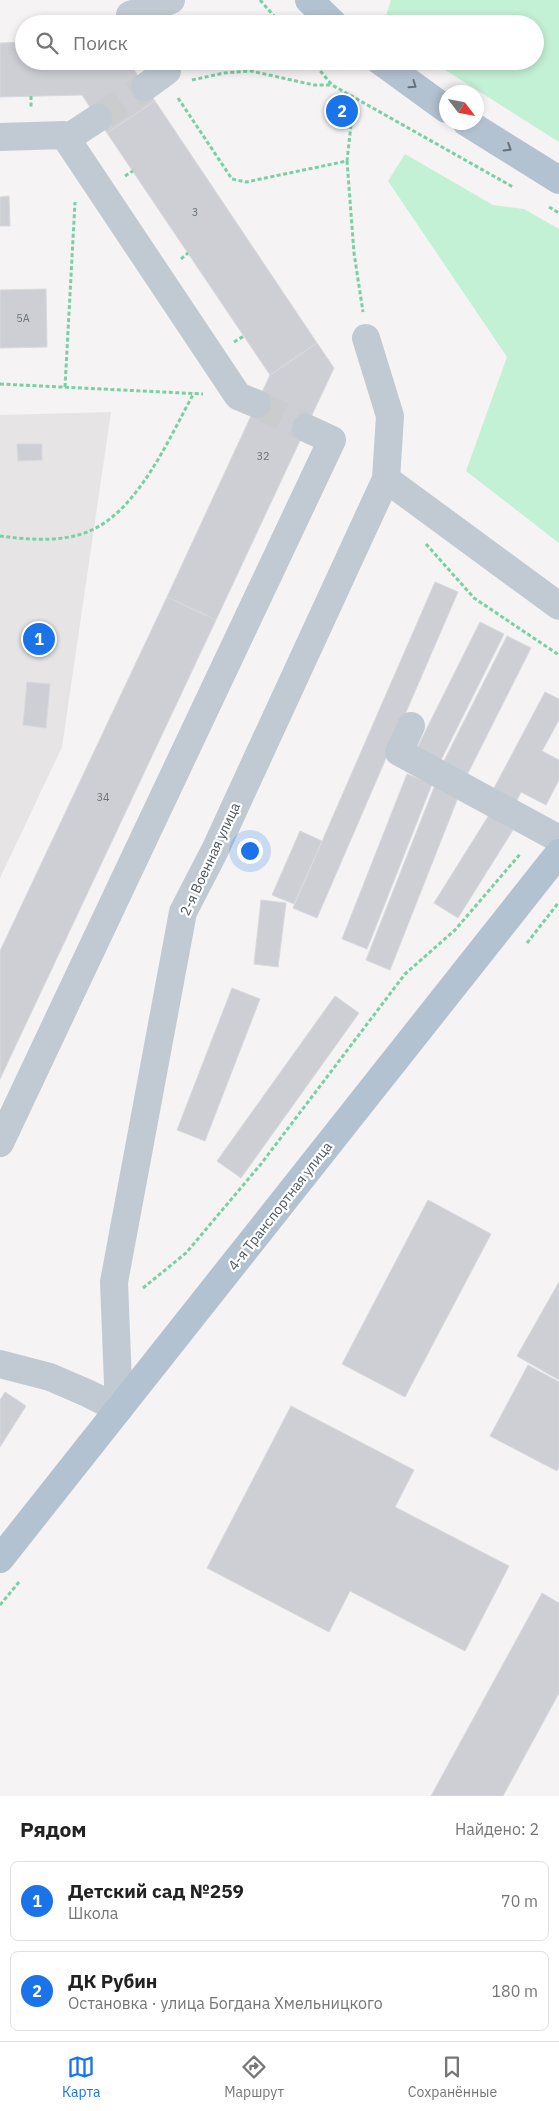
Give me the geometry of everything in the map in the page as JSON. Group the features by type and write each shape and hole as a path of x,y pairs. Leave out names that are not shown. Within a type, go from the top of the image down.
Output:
{"main road":[{"path":"310,0 325,15"},
{"path":"392,70 439,104"},
{"path":"479,130 559,180"},
{"name":"4-я Транспортная улица","path":"0,1559 559,853"}],"street":[{"path":"130,15 172,0"},
{"path":"72,148 98,118"},
{"path":"0,137 64,135 248,400"},
{"name":"2-я Военная улица","path":"119,1409 114,1282 182,912 214,850 386,479 390,416 366,338"},
{"path":"0,1143 332,440 306,428"},
{"path":"386,479 559,606"},
{"path":"411,726 399,752 550,834"},
{"path":"0,1364 50,1377 119,1409"}],"path":[{"path":"260,0 273,15"},
{"path":"319,70 332,86 519,190"},
{"path":"161,76 251,71 314,85 332,86"},
{"path":"161,76 232,178 246,182 347,161"},
{"path":"354,98 347,161 354,253 366,338"},
{"path":"65,386 72,148"},
{"path":"544,205 559,213"},
{"path":"0,384 194,393 248,400"},
{"path":"0,536 16,539 61,539 93,530 115,516 146,478 194,393"},
{"path":"430,551 474,598 559,654"},
{"path":"115,1325 139,1292 186,1253 261,1164 405,974 455,930 550,834"}],"shaded area":[{"path":"111,412 62,747 0,878 0,415"}],"green space":[{"path":"391,0 559,0 559,142 484,95 484,85 469,85 445,70 544,70 544,15 386,15"},
{"path":"405,154 493,205 524,209 559,229 559,543 466,471 507,357 388,181"}],"building":[{"path":"15,42 15,70 134,70 155,101 107,133 82,95 0,97 0,43"},
{"path":"155,101 317,343 270,375 107,133"},
{"path":"9,196 10,226 0,226 0,197"},
{"path":"46,289 47,347 0,348 0,290"},
{"path":"317,343 334,368 216,620 167,597 270,375"},
{"path":"17,444 42,444 42,460 18,461"},
{"path":"435,582 458,592 317,918 293,908"},
{"path":"167,597 216,620 0,1079 0,951"},
{"path":"480,622 504,634 440,762 416,750"},
{"path":"507,636 531,648 467,775 443,763"},
{"path":"27,682 50,684 46,728 23,725"},
{"path":"545,692 559,699 559,720 542,751 559,760 559,780 546,805 521,792 516,802 493,790"},
{"path":"407,774 432,784 367,949 342,939"},
{"path":"435,785 459,795 390,970 366,960"},
{"path":"489,815 513,830 458,918 434,903"},
{"path":"300,831 322,841 294,904 272,895"},
{"path":"261,900 286,903 278,967 254,964"},
{"path":"232,988 260,999 205,1141 177,1130"},
{"path":"335,996 359,1013 241,1178 217,1161"},
{"path":"428,1200 491,1234 405,1397 342,1364"},
{"path":"559,1282 559,1380 517,1356"},
{"path":"528,1365 559,1382 559,1467 557,1471 490,1436"},
{"path":"5,1392 26,1406 0,1447 0,1400"},
{"path":"291,1406 414,1470 395,1507 509,1566 465,1651 350,1591 329,1632 207,1568"},
{"path":"542,1593 559,1603 559,1693 503,1796 431,1796"}],"tunnel":[{"path":"98,118 145,87"},
{"path":"257,404 306,428"}],"place":[{"name":"ДК Рубин","path":"342,111"},
{"name":"Детский сад №259","path":"39,639"}]}
